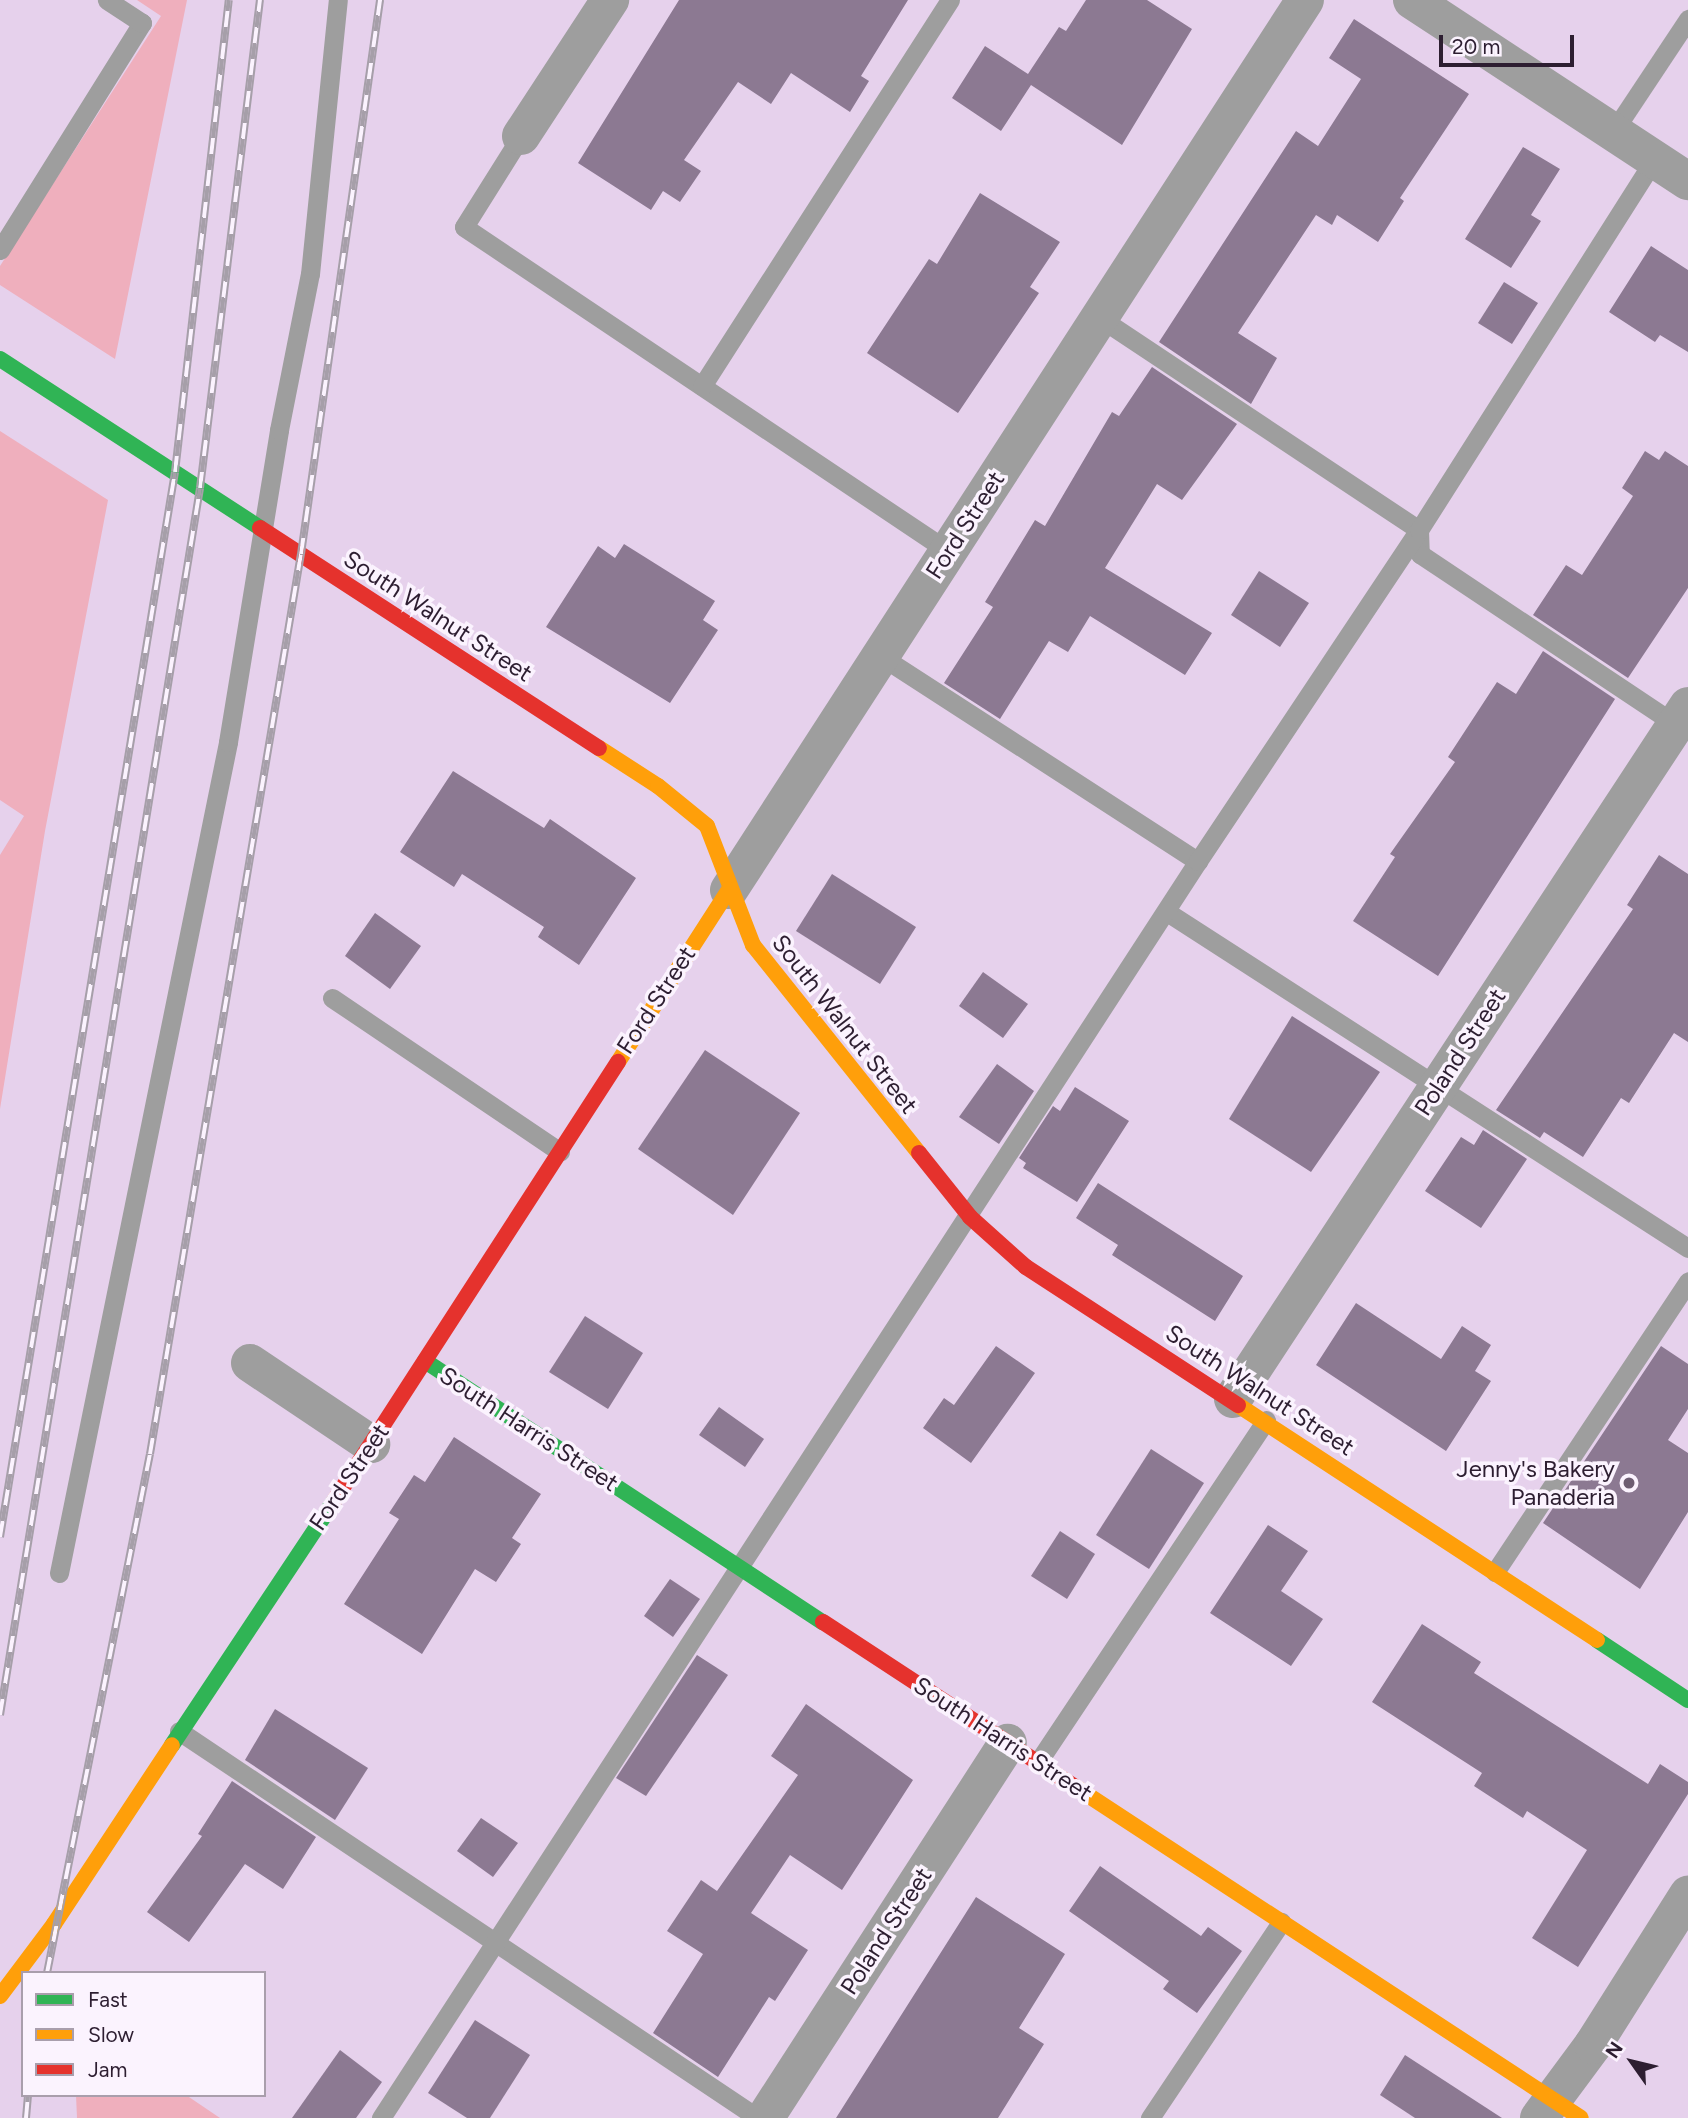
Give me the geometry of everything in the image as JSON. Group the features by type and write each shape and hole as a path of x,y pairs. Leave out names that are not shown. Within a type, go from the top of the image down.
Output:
{"street":[{"path":"522,136 610,0"},
{"name":"Ford Street","path":"0,1996 54,1924 371,1444 1305,0"},
{"path":"1412,0 1688,181"},
{"name":"South Walnut Street","path":"0,359 658,786 707,826 729,890 753,945 970,1217 1026,1267 1266,1420 1688,1700"},
{"name":"Poland Street","path":"1233,1399 1437,1088 1684,721"},
{"name":"South Harris Street","path":"425,1361 1281,1922 1558,2112"},
{"path":"250,1363 371,1444"},
{"name":"Poland Street","path":"765,2118 1023,1753"},
{"path":"1558,2112 1688,1895"}],"lane":[{"path":"0,250 142,23 107,0"},
{"path":"59,1573 228,742 262,530 310,274 338,0"},
{"path":"702,386 950,0"},
{"path":"1613,132 1688,19"},
{"path":"522,136 464,227 948,551"},
{"path":"381,2118 739,1566 970,1217 1198,861 1419,530 1654,159"},
{"path":"1100,318 1419,530"},
{"path":"1419,530 1420,554 1684,721"},
{"path":"879,655 1198,861"},
{"path":"1167,912 1688,1248"},
{"path":"332,998 560,1152"},
{"path":"1495,1572 1688,1282"},
{"path":"1023,1753 1266,1420"},
{"path":"179,1731 496,1939 758,2118"},
{"path":"1150,2118 1281,1922"}],"shaded area":[{"path":"137,0 187,0 115,359 0,285 0,266 161,16"},
{"path":"0,431 108,500 45,831 0,1109 0,855 24,816 0,800"},
{"path":"76,2097 189,2097 220,2118 77,2118"}],"building":[{"path":"679,0 908,0 861,76 869,81 850,112 791,73 771,104 738,82 684,160 701,171 680,202 663,191 651,210 578,163"},
{"path":"1086,0 1147,0 1192,29 1122,145 1031,85 1001,131 952,98 985,46 1028,74 1059,27 1066,31"},
{"path":"1354,19 1469,94 1400,198 1404,201 1378,242 1337,215 1332,225 1316,215 1238,333 1277,358 1251,404 1159,342 1296,131 1318,146 1361,79 1329,58"},
{"path":"1523,147 1560,169 1531,215 1541,221 1511,268 1465,239"},
{"path":"980,193 1060,242 1030,287 1039,293 958,413 867,353 929,259 937,264"},
{"path":"1651,246 1688,270 1688,352 1660,335 1655,342 1609,312"},
{"path":"1504,282 1538,303 1512,344 1478,323"},
{"path":"1152,367 1237,424 1182,500 1157,484 1105,568 1212,633 1185,675 1090,616 1068,652 1049,641 1000,719 944,683 993,607 985,602 1035,520 1045,526 1112,412 1119,416"},
{"path":"1645,451 1659,460 1665,451 1688,466 1688,588 1628,678 1533,615 1566,565 1582,575 1633,496 1622,488"},
{"path":"624,544 715,601 703,620 718,630 670,703 546,627 598,546 615,558"},
{"path":"1259,571 1309,603 1280,647 1231,615"},
{"path":"1543,651 1615,699 1438,976 1353,921 1395,857 1390,854 1455,762 1448,757 1497,682 1516,694"},
{"path":"453,771 544,828 550,819 636,878 579,965 538,937 544,927 462,874 454,887 400,852"},
{"path":"1659,855 1688,874 1688,1042 1674,1033 1629,1103 1621,1098 1583,1157 1544,1132 1540,1138 1496,1110 1633,909 1627,905"},
{"path":"832,874 916,927 880,984 796,931"},
{"path":"375,913 421,946 390,989 345,956"},
{"path":"983,972 1028,1004 1003,1038 959,1006"},
{"path":"1292,1016 1380,1072 1311,1172 1229,1119"},
{"path":"705,1050 800,1113 733,1215 638,1149"},
{"path":"997,1064 1034,1091 999,1144 959,1117"},
{"path":"1075,1087 1129,1121 1077,1202 1023,1168 1026,1163 1019,1158 1053,1106 1060,1111"},
{"path":"1483,1130 1527,1159 1481,1228 1425,1191 1461,1137 1474,1145"},
{"path":"1098,1183 1243,1276 1215,1321 1112,1255 1118,1245 1076,1218"},
{"path":"1356,1303 1441,1359 1462,1326 1491,1345 1475,1371 1491,1381 1446,1451 1316,1365"},
{"path":"585,1316 643,1353 608,1409 549,1372"},
{"path":"996,1346 1035,1373 971,1463 923,1428 944,1398 954,1405"},
{"name":"Jenny's Bakery Panaderia","path":"1661,1346 1688,1364 1688,1409 1668,1440 1688,1453 1688,1512 1640,1589 1543,1523"},
{"path":"719,1407 764,1439 745,1467 699,1435"},
{"path":"454,1437 541,1494 512,1538 521,1544 496,1582 475,1569 422,1654 344,1604 399,1519 389,1513 414,1475 425,1482"},
{"path":"1151,1449 1204,1483 1149,1569 1096,1535"},
{"path":"1268,1525 1308,1551 1281,1591 1323,1619 1291,1666 1210,1613"},
{"path":"1060,1531 1095,1554 1067,1599 1031,1576"},
{"path":"670,1579 700,1599 673,1637 644,1616"},
{"path":"1422,1624 1481,1662 1474,1673 1648,1784 1660,1764 1688,1782 1688,1794 1578,1967 1532,1938 1587,1850 1527,1811 1523,1818 1474,1786 1482,1773 1372,1702"},
{"path":"697,1655 728,1675 646,1796 616,1778"},
{"path":"806,1704 913,1780 842,1890 790,1855 751,1913 808,1950 775,2001 769,1997 718,2077 653,2033 703,1954 667,1931 701,1880 717,1891 798,1775 771,1756"},
{"path":"275,1709 368,1768 335,1820 245,1760"},
{"path":"232,1781 316,1837 283,1889 245,1864 189,1942 147,1912 202,1836 198,1834"},
{"path":"481,1818 518,1843 493,1877 457,1851"},
{"path":"1100,1866 1201,1936 1208,1927 1242,1951 1197,2013 1163,1989 1169,1981 1069,1911"},
{"path":"976,1897 1065,1954 1019,2028 1044,2044 998,2118 836,2118"},
{"path":"475,2020 530,2055 490,2118 467,2118 428,2093"},
{"path":"340,2050 382,2082 356,2118 292,2118"},
{"path":"1405,2055 1502,2118 1415,2118 1380,2095"}],"railway":[{"path":"0,1537 175,472 229,0"},
{"path":"0,1715 200,488 260,0"},
{"path":"47,1971 150,1454 301,554 380,0"},
{"path":"26,2118 28,2097"}],"traffic: fast":[{"path":"0,359 260,528"},
{"path":"425,1361 823,1622"},
{"path":"172,1745 334,1501"},
{"path":"1597,1640 1688,1700"}],"traffic: slow":[{"path":"599,748 658,786 707,826 753,945 919,1153"},
{"path":"618,1062 729,890"},
{"path":"1238,1405 1597,1640"},
{"path":"0,1996 54,1924 172,1745"},
{"path":"1077,1788 1581,2118"}],"traffic: jam":[{"path":"260,528 599,748"},
{"path":"334,1501 618,1062"},
{"path":"919,1153 970,1217 1026,1267 1238,1405"},
{"path":"823,1622 1077,1788"}],"place":[{"name":"Jenny's Bakery Panaderia","path":"1629,1483"}]}
